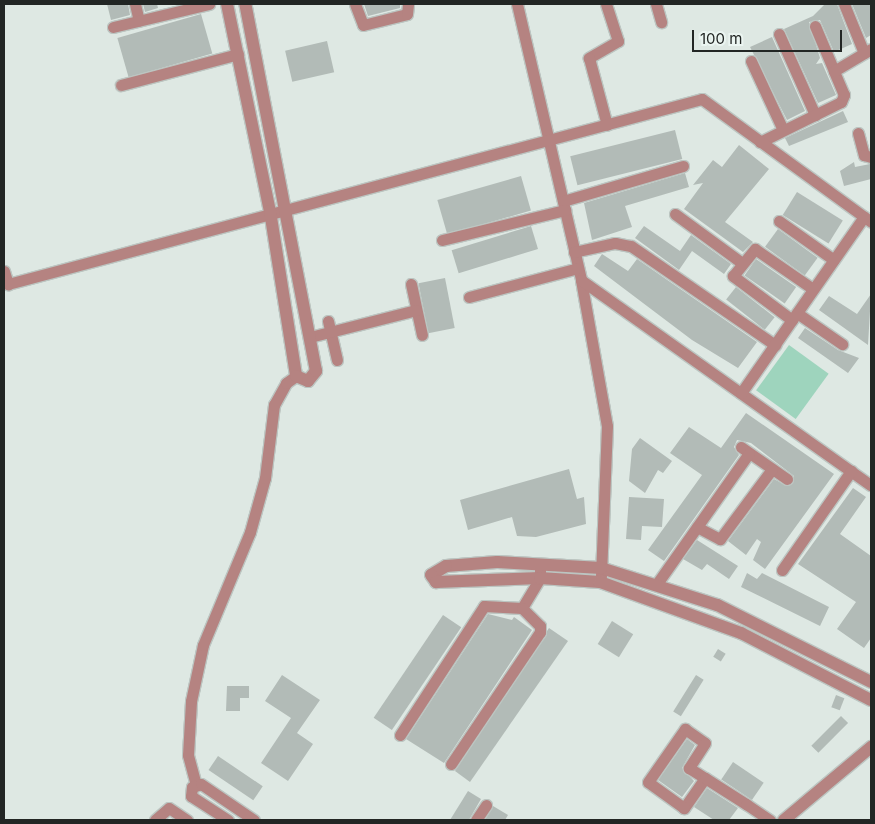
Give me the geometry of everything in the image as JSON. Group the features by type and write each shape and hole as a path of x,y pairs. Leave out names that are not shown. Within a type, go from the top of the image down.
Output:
{"street":[{"path":"134,4 139,21"},
{"path":"113,27 209,4"},
{"path":"227,4 270,211 296,376"},
{"path":"355,4 363,25 407,14 408,4"},
{"path":"517,4 550,140 579,274 607,426 600,582"},
{"path":"606,4 618,41 589,58 607,125"},
{"path":"656,4 661,22"},
{"path":"834,71 868,51 844,4"},
{"path":"249,5 316,371 308,381 296,376"},
{"path":"760,142 843,100 834,71 815,26"},
{"path":"779,34 815,115"},
{"path":"121,85 238,54"},
{"path":"751,62 783,130"},
{"path":"4,271 6,285 270,211 550,140 702,99 868,219 834,260 741,393"},
{"path":"858,133 864,155 871,157"},
{"path":"442,240 564,205 683,166"},
{"path":"675,214 742,263"},
{"path":"778,221 834,260"},
{"path":"574,252 615,243 631,246 775,345"},
{"path":"814,289 757,250 742,263 733,280 842,344"},
{"path":"469,297 579,274 741,393 871,485"},
{"path":"411,284 422,336"},
{"path":"310,337 329,326 416,310"},
{"path":"329,326 337,360"},
{"path":"222,819 191,796 196,785 188,755 191,701 202,647 250,532 265,478 274,405 286,383 296,376"},
{"path":"656,585 697,527 745,450 787,480"},
{"path":"697,527 719,540 772,469"},
{"path":"782,570 851,471"},
{"path":"522,608 540,578 540,563"},
{"path":"871,682 717,605 601,568 540,563 446,566 434,571 431,578 436,582 540,578 600,582 711,620 784,652 871,700"},
{"path":"711,620 717,605"},
{"path":"400,735 484,606 522,608 540,626 540,632 450,764"},
{"path":"705,778 684,808 648,781 685,729 705,742 689,768 705,778 770,820"},
{"path":"784,820 871,747"},
{"path":"196,785 254,820"},
{"path":"476,820 486,805"},
{"path":"155,820 170,808 187,820"}],"green space":[{"path":"789,345 829,374 796,419 756,390"}],"building":[{"path":"107,4 128,4 130,15 111,20"},
{"path":"143,4 157,4 158,8 145,12"},
{"path":"364,4 400,4 400,8 368,16"},
{"path":"825,4 837,4 852,44 834,52 820,20 809,22 820,58 816,64 822,63 836,95 818,103 784,29 813,16"},
{"path":"852,4 871,4 871,35 866,38"},
{"path":"201,14 212,53 129,77 117,38"},
{"path":"772,37 805,111 787,120 750,47"},
{"path":"327,41 334,72 292,82 285,51"},
{"path":"843,111 848,122 789,146 785,138"},
{"path":"675,130 682,159 577,185 570,156"},
{"path":"739,145 769,169 725,222 753,242 743,252 684,209 703,183 693,185 713,160 722,167"},
{"path":"854,162 855,167 870,164 871,179 844,186 840,171"},
{"path":"685,173 689,187 625,206 632,227 592,240 584,203"},
{"path":"521,176 531,211 447,235 437,200"},
{"path":"797,192 843,221 828,244 783,215"},
{"path":"531,226 538,249 459,273 452,250"},
{"path":"644,226 680,251 691,235 731,264 724,274 692,251 679,270 635,238"},
{"path":"778,229 818,258 805,276 765,247"},
{"path":"602,254 628,271 637,259 757,342 738,368 692,340 594,266"},
{"path":"756,259 796,287 785,303 745,275"},
{"path":"445,278 455,328 428,333 418,283"},
{"path":"736,287 775,317 765,330 726,300"},
{"path":"871,294 868,345 819,310 829,296 857,314"},
{"path":"805,328 838,350 859,358 848,373 798,338"},
{"path":"746,413 834,474 765,569 753,560 761,542 757,539 746,555 728,541 774,479 787,486 794,476 751,443 737,440 734,447 739,455 664,561 648,550 702,475 670,453 689,427 721,448"},
{"path":"640,438 672,461 663,473 658,470 645,493 629,481 632,449"},
{"path":"569,469 577,499 584,497 586,524 536,537 517,536 512,517 468,530 460,500"},
{"path":"853,488 866,497 840,534 871,556 871,638 864,648 837,629 856,602 798,564"},
{"path":"629,497 664,499 662,527 642,526 641,540 626,539"},
{"path":"697,540 738,566 729,579 707,564 702,570 683,559"},
{"path":"747,573 757,579 762,573 829,607 820,626 741,587"},
{"path":"488,614 512,620 514,617 532,630 444,763 406,739"},
{"path":"443,615 461,627 392,730 374,718"},
{"path":"612,621 633,634 619,657 598,644"},
{"path":"549,628 568,641 470,782 455,771"},
{"path":"718,649 726,654 721,661 713,657"},
{"path":"282,675 320,700 297,733 313,744 288,781 261,763 291,718 265,701"},
{"path":"696,675 704,680 681,716 673,711"},
{"path":"227,686 249,686 249,698 240,698 240,711 226,711"},
{"path":"836,695 844,698 840,710 831,707"},
{"path":"841,716 848,723 818,753 811,746"},
{"path":"687,739 695,745 682,768 694,781 682,797 658,780"},
{"path":"218,756 263,786 253,800 208,770"},
{"path":"733,762 764,783 752,800 721,779"},
{"path":"707,788 738,808 729,820 714,820 694,807"},
{"path":"468,791 481,799 469,820 450,820"},
{"path":"493,806 508,815 505,820 485,820"}]}
